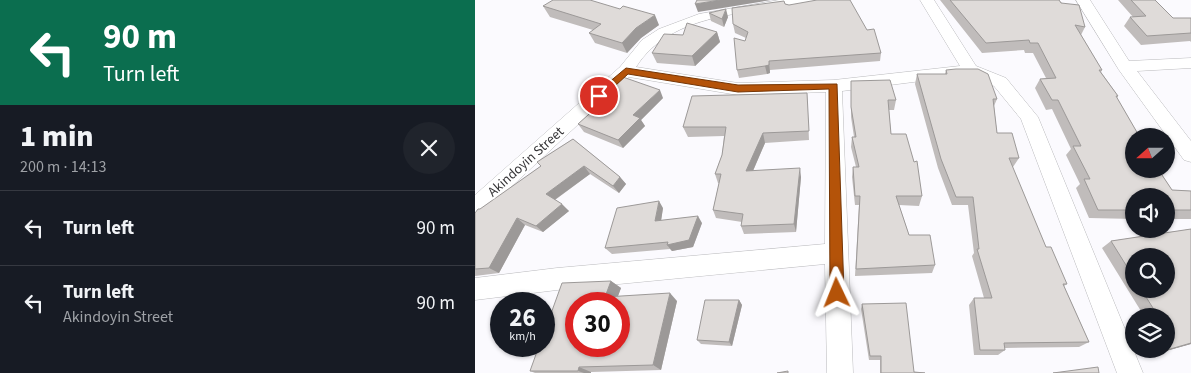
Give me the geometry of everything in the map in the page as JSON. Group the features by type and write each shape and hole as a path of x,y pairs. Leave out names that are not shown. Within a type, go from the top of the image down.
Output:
{"street":[{"name":"Akindoyin Street","path":"475,208 626,71 645,44 671,29 700,17 807,0"},
{"path":"927,0 970,70"},
{"path":"1083,0 1125,66 1191,155"},
{"path":"1125,66 1191,63"},
{"path":"626,71 738,89 834,86 970,70 1000,82 1029,116 1130,373"},
{"path":"834,86 840,373"},
{"path":"475,289 557,279 836,253"}],"building":[{"path":"553,0 590,0 620,9 623,6 655,15 636,28 622,43 589,33 601,24 543,6"},
{"path":"697,0 720,0 695,4"},
{"path":"817,0 850,0 867,30 874,29 881,53 769,61 769,65 737,70 734,38 745,41 748,32 733,24 732,8 784,1 785,4 789,5"},
{"path":"950,0 1059,0 1061,3 1079,5 1085,27 1075,25 1102,70 1099,70 1118,96 1116,96 1135,128 1125,128 1125,178 1164,178 1171,188 1125,188 1125,210 1098,210 1084,179 1090,179 1073,146 1081,146 1058,100 1052,100 1040,79 1056,78 1038,43 1030,43 1029,40 986,43"},
{"path":"1131,0 1155,0 1173,18 1191,18 1191,33 1147,36 1130,17 1146,16"},
{"path":"726,9 722,19 709,13"},
{"path":"687,23 717,32 692,56 652,53 664,34 683,35"},
{"path":"978,69 988,74 997,99 993,99 997,133 1012,133 1019,158 1009,158 1046,247 1051,247 1067,284 1063,284 1089,342 1004,343 1005,350 980,350 974,298 992,298 977,249 979,249 973,197 956,197 941,159 917,74 947,74 946,70"},
{"path":"620,76 660,90 633,115 640,118 618,140 578,124 608,97 599,94"},
{"path":"890,80 896,100 888,100 891,134 906,134 914,162 917,161 922,196 896,196 909,235 930,235 935,265 856,269 860,196 855,196 853,167 859,167 852,137 856,137 851,107 851,81"},
{"path":"807,93 809,131 763,133 746,171 800,168 794,224 741,226 743,214 713,210 721,174 715,174 722,155 726,127 683,127 692,96"},
{"path":"573,139 620,177 613,186 584,166 546,194 562,204 536,226 517,218 489,268 475,269 475,213 478,209 541,166 537,162"},
{"path":"1175,190 1191,191 1191,210 1175,210"},
{"path":"659,201 655,221 698,216 689,240 667,245 668,242 605,248 617,208"},
{"path":"1191,229 1191,343 1175,348 1175,308 1153,308 1147,298 1175,298 1175,248 1125,248 1125,264 1111,241 1131,238 1175,238 1175,231"},
{"path":"611,281 607,292 565,292 565,357 630,357 630,295 670,293 653,365 579,367 578,371 530,371 535,357 555,357 555,302 562,283"},
{"path":"705,300 739,300 729,342 697,340"},
{"path":"906,303 914,372 925,373 881,373 881,356 870,356 862,304"},
{"path":"1098,367 1099,373 1053,373"}],"route":[{"path":"599,96 626,71 738,89 834,86 837,293"}]}
